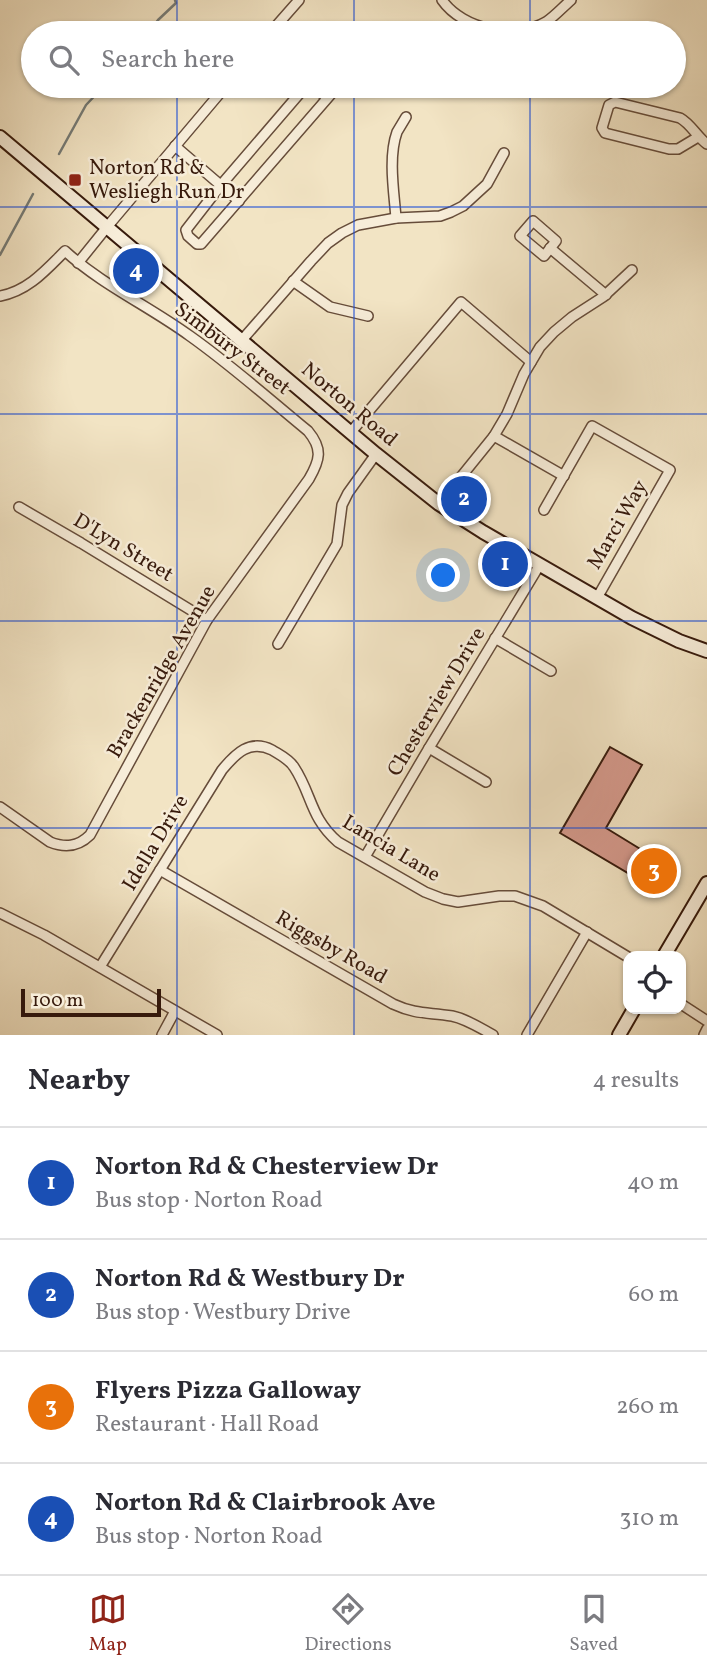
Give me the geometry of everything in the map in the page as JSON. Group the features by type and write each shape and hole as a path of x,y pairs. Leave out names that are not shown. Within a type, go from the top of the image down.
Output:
{"main road":[{"name":"Norton Road","path":"0,137 439,504 539,566 642,624 707,652"},
{"path":"667,951 707,883"},
{"path":"619,1035 631,1014"}],"street":[{"path":"281,21 299,0"},
{"path":"442,0 458,15 470,21"},
{"path":"546,21 571,0"},
{"path":"0,296 8,295 29,284 65,251 78,263 216,98"},
{"path":"296,98 186,230 188,236 197,244 201,244 327,98"},
{"path":"698,137 678,149 669,149 605,133 602,128 609,106 615,102 680,118 707,144"},
{"path":"396,218 393,154 398,131 406,117"},
{"path":"175,146 239,201"},
{"path":"242,340 328,243 342,233 358,225 396,218 440,216 463,206 488,184 504,153"},
{"path":"550,248 606,295"},
{"name":"Simbury Street","path":"78,263 189,334 223,360 308,431 319,450"},
{"path":"439,504 495,436 540,348 554,332 606,295 632,270"},
{"path":"293,281 330,307 368,316"},
{"path":"351,432 461,302 531,362"},
{"name":"Marci Way","path":"564,475 593,426 670,470 597,598"},
{"path":"495,436 564,475 544,510"},
{"name":"Brackenridge Avenue","path":"0,807 50,842 65,846 80,843 90,835 207,620 309,479 317,466 319,450"},
{"path":"278,644 337,544 342,505 376,453"},
{"name":"D'Lyn Street","path":"19,507 207,620"},
{"name":"Chesterview Drive","path":"365,858 539,566"},
{"path":"495,638 551,671"},
{"name":"Lancia Lane","path":"249,746 267,747 293,765 312,809 327,832 338,842 425,892 458,902 515,896 543,906 623,954"},
{"name":"Idella Drive","path":"100,967 222,769 234,755 249,746"},
{"path":"429,748 486,782"},
{"name":"Riggsby Road","path":"160,870 393,1004 416,1013 453,1016 493,1035"},
{"path":"0,913 44,935 217,1035"},
{"path":"527,1035 587,932"},
{"path":"686,1007 707,1021"},
{"path":"162,1035 176,1011"},
{"path":"704,1035 707,1029"}],"building":[{"path":"610,747 642,765 606,828 668,866 655,889 560,833"}],"waterway":[{"path":"157,21 176,3 175,0"},
{"path":"59,154 93,98"},
{"path":"0,255 33,194"}],"place":[{"name":"Norton Rd & Wesliegh Run Dr","path":"75,180"},
{"name":"Norton Rd & Clairbrook Ave","path":"136,271"},
{"name":"Norton Rd & Westbury Dr","path":"464,499"},
{"name":"Norton Rd & Chesterview Dr","path":"505,564"},
{"name":"Flyers Pizza Galloway","path":"654,871"}]}
